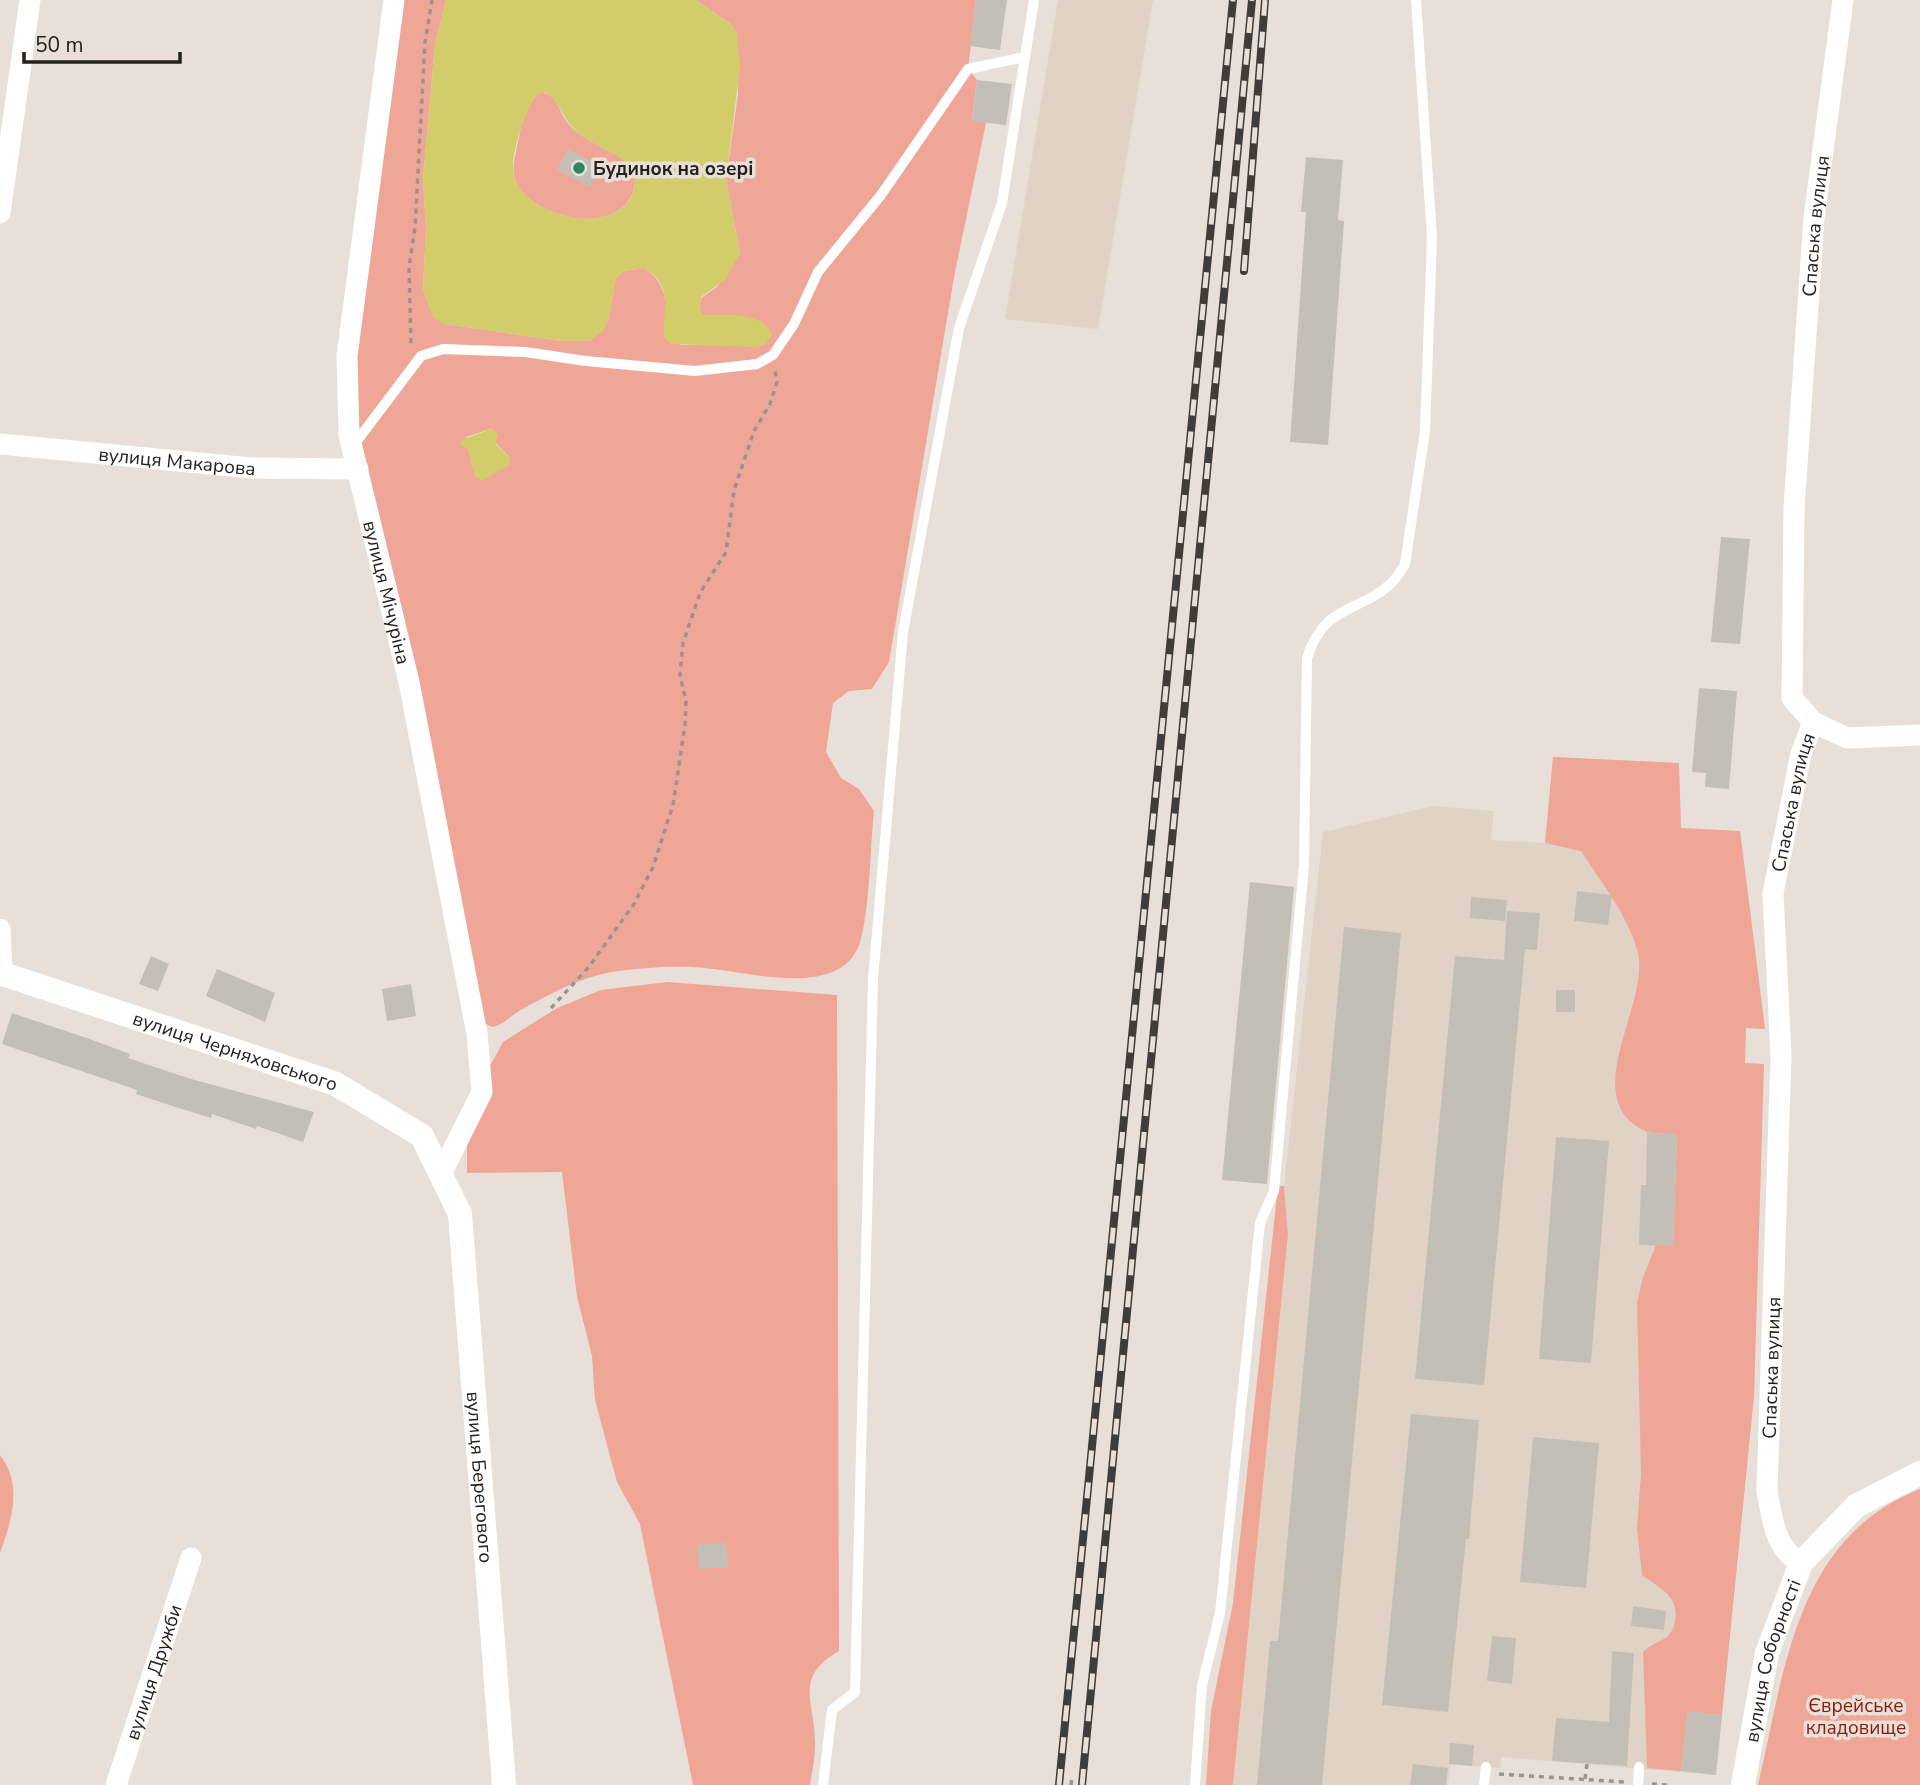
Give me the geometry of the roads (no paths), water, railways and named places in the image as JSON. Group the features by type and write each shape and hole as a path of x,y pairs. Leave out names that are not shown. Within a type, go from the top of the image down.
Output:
{"street":[{"path":"0,213 30,0"},
{"name":"вулиця Мічуріна","path":"394,0 347,356 352,446 409,682 477,1034 482,1092 441,1174"},
{"name":"Спаська вулиця","path":"1801,1563 1788,1555 1778,1537 1767,1491 1781,1056 1773,893 1801,754 1813,722 1792,698 1794,508 1814,218 1843,0"},
{"name":"вулиця Макарова","path":"0,444 251,468 358,469"},
{"path":"1813,722 1847,737 1920,735"},
{"path":"0,929 1,973"},
{"name":"вулиця Черняховського","path":"1,973 336,1084 422,1136 441,1174"},
{"name":"вулиця Берегового","path":"441,1174 460,1214 504,1785"},
{"name":"вулиця Соборності","path":"1743,1785 1767,1653 1801,1563 1857,1506 1920,1473"},
{"name":"вулиця Дружби","path":"116,1785 191,1558"}],"lane":[{"path":"823,1785 832,1710 855,1692 873,979 904,632 959,328 1002,203 1034,0"},
{"path":"1195,1785 1202,1685 1220,1613 1260,1223 1274,1191 1304,865 1307,659 1320,629 1332,616 1383,592 1396,580 1405,564 1425,430 1432,238 1416,0"},
{"path":"352,446 421,356 443,349 526,352 586,361 695,370 757,364 774,355 793,324 818,272 881,195 968,69 1025,57"},
{"path":"1484,1785 1486,1767"},
{"path":"1638,1784 1639,1768"}],"railway":[{"path":"1059,1785 1233,0"},
{"path":"1082,1785 1252,0"},
{"path":"1244,271 1265,0"}],"place":[{"name":"Будинок на озері","path":"579,168"}],"park label":[{"name":"Єврейське кладовище","path":"1856,1716"}]}
